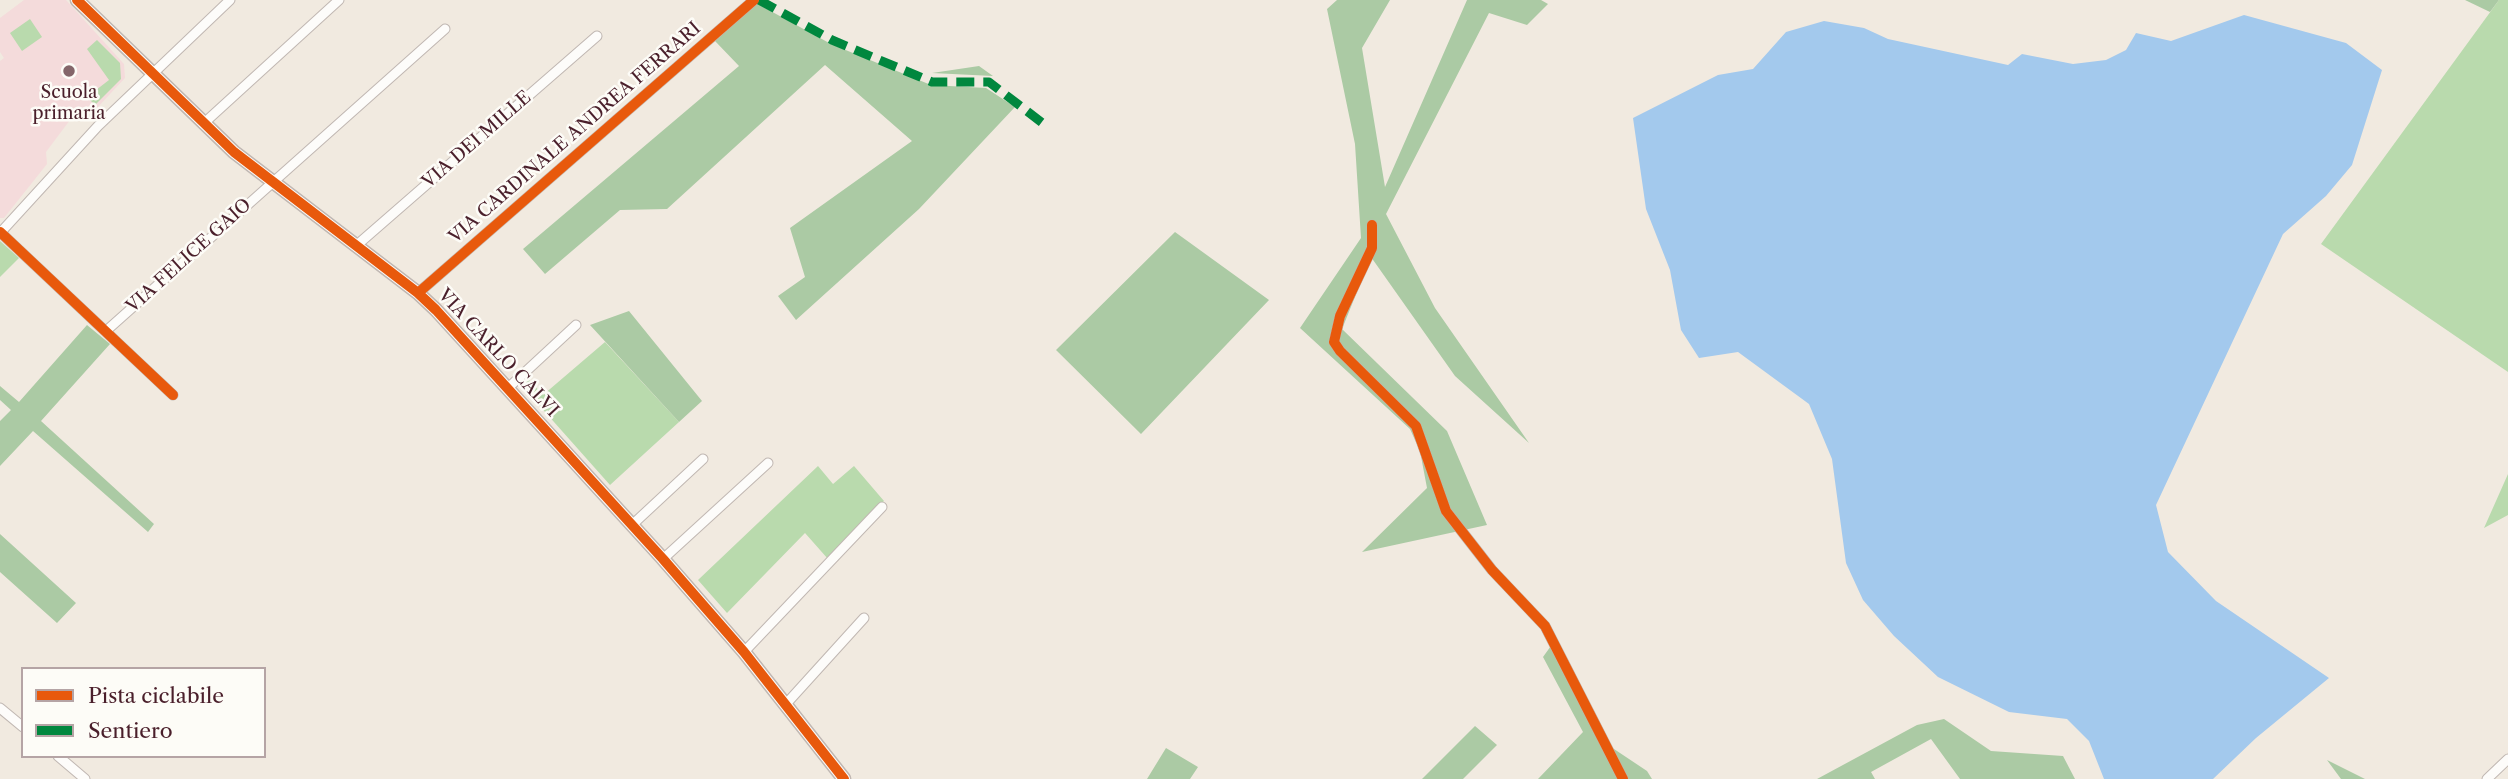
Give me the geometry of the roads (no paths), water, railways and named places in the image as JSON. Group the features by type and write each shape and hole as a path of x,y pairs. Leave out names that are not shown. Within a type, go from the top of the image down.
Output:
{"street":[{"name":"VIA CARLO CALVI","path":"77,0 203,124 272,181 418,293 663,559 744,652 844,779"},
{"path":"173,395 0,232 150,74 230,0"},
{"path":"203,124 339,0"},
{"name":"VIA CARDINALE ANDREA FERRARI","path":"418,293 754,0"},
{"name":"VIA FELICE GAIO","path":"106,331 445,29"},
{"name":"VIA DEI MILLE","path":"357,245 597,36"},
{"path":"1372,225 1372,248 1340,316 1334,342 1416,426 1424,444 1432,479 1446,511 1492,570 1545,626 1623,779"},
{"name":"VIA CARLO CALVI","path":"508,388 576,325"},
{"path":"632,525 703,458"},
{"path":"663,559 768,463"},
{"path":"744,652 882,507"},
{"path":"786,704 864,618"},
{"path":"0,708 21,725"},
{"path":"60,758 85,779"},
{"path":"2487,779 2508,759"}],"water":[{"path":"2244,15 2346,43 2382,70 2352,165 2326,196 2283,234 2156,505 2168,552 2216,601 2329,678 2256,738 2213,779 2104,779 2089,741 2067,719 2009,712 1938,677 1894,636 1863,600 1846,563 1832,459 1809,404 1738,352 1699,358 1681,330 1670,270 1646,209 1633,118 1718,75 1753,69 1786,32 1824,21 1864,28 1888,39 2008,65 2022,54 2073,64 2106,60 2126,50 2136,33 2171,41"}],"place":[{"name":"Scuola primaria","path":"69,71"}]}
